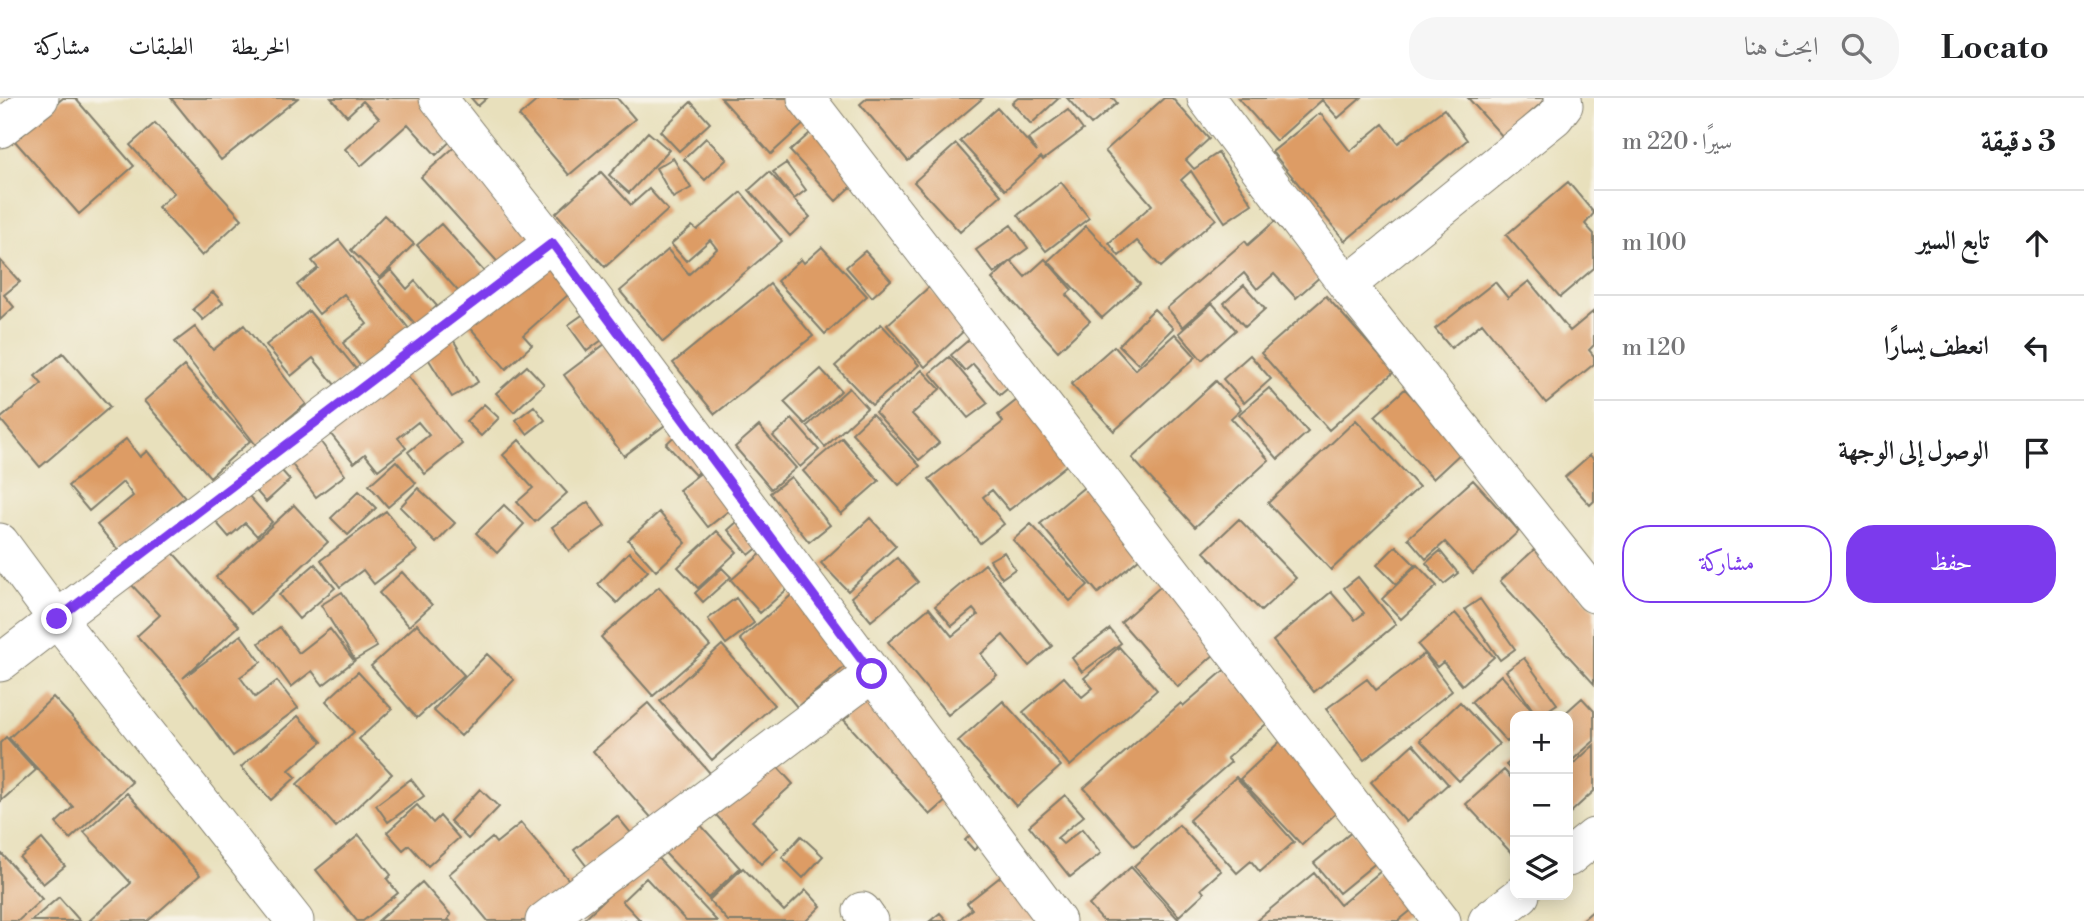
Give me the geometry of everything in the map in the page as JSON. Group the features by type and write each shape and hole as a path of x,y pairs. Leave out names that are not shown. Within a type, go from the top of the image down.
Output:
{"street":[{"path":"0,129 40,98"},
{"path":"438,98 552,243 1057,921"},
{"path":"806,98 1442,921"},
{"path":"1206,98 1346,285 1594,594"},
{"path":"1346,285 1555,117 1564,105 1563,98"},
{"path":"0,663 552,243"},
{"path":"0,542 57,619 295,921"},
{"path":"544,921 872,674"},
{"path":"1573,854 1594,837"}],"building":[{"path":"63,98 75,98 134,166 79,214 14,140"},
{"path":"171,98 298,98 221,160"},
{"path":"331,98 427,98 459,133 436,155 408,124 361,166 345,149 379,118 363,101 347,116"},
{"path":"471,98 487,98 478,106"},
{"path":"540,98 617,98 635,119 569,175 519,116"},
{"path":"721,98 806,98 818,111 771,154"},
{"path":"867,98 983,98 908,161 860,104"},
{"path":"1018,98 1059,98 1031,124 1012,103"},
{"path":"1067,98 1113,98 1117,103 1091,125"},
{"path":"1164,98 1172,98 1209,139 1186,160 1194,169 1218,153 1252,204 1225,222 1191,171 1181,180 1216,219 1161,267 1137,241 1119,256 1109,243 1152,205 1105,151"},
{"path":"1238,98 1361,98 1338,118 1322,100 1276,141"},
{"path":"1468,98 1547,98 1503,137"},
{"path":"691,102 710,123 679,151 660,131"},
{"path":"997,108 1037,152 1028,139 1068,110 1083,130 1043,160 1041,157 1005,190 960,141"},
{"path":"1444,109 1467,140 1345,241 1272,152 1320,113 1350,151 1383,124 1398,143"},
{"path":"155,123 242,219 202,256 158,207 174,193 130,145"},
{"path":"819,125 864,175 836,201 790,151"},
{"path":"648,132 669,150 629,193 609,175"},
{"path":"706,138 727,159 705,180 684,159"},
{"path":"459,143 542,234 504,269 421,177"},
{"path":"956,144 1001,195 960,232 914,182"},
{"path":"673,158 691,188 673,198 656,168"},
{"path":"786,163 806,190 794,199 773,172"},
{"path":"601,172 631,205 649,189 668,210 605,267 556,213"},
{"path":"769,172 810,217 790,236 749,190"},
{"path":"1061,182 1089,218 1046,251 1018,215"},
{"path":"1568,182 1594,213 1585,224 1594,234 1594,268 1560,297 1506,235"},
{"path":"741,192 782,241 663,342 620,291 668,250 689,274 717,249 710,240 686,261 671,244 692,226 697,230"},
{"path":"384,215 414,244 380,278 351,250"},
{"path":"1275,221 1322,275 1296,298 1274,274 1257,289 1244,273 1183,327 1167,308 1245,241 1248,245"},
{"path":"441,224 490,278 466,300 417,245"},
{"path":"1011,225 1028,248 994,273 976,250"},
{"path":"1086,226 1140,284 1102,318 1048,261"},
{"path":"339,240 410,330 361,367 343,343 367,324 344,294 319,314 297,285 318,268 312,261"},
{"path":"822,247 867,296 825,334 777,281 801,259 804,263"},
{"path":"865,251 891,280 872,297 846,267"},
{"path":"547,253 577,287 523,335 532,345 506,369 467,324"},
{"path":"1045,259 1072,290 1066,295 1090,321 1058,351 992,279 1011,261 1025,277"},
{"path":"0,260 20,282 4,295 14,307 0,320"},
{"path":"391,270 407,289 415,281 437,306 416,325 378,281"},
{"path":"1529,281 1570,331 1594,311 1594,345 1589,350 1594,356 1594,364 1546,403 1482,323 1451,348 1435,329 1495,282 1508,298"},
{"path":"770,284 813,336 715,414 673,363"},
{"path":"1244,285 1265,309 1245,327 1224,303"},
{"path":"929,287 967,328 925,367 887,325"},
{"path":"213,292 223,303 203,320 193,309"},
{"path":"1326,296 1394,372 1329,430 1261,353"},
{"path":"1212,303 1236,330 1202,360 1179,333"},
{"path":"1154,309 1173,328 1138,364 1119,345"},
{"path":"309,311 356,369 335,385 313,358 291,376 266,345"},
{"path":"588,311 606,337 587,351 568,325"},
{"path":"881,324 919,365 872,405 835,366"},
{"path":"244,325 306,404 256,445 175,342 195,327 213,350"},
{"path":"978,332 1019,379 1000,395 973,364 965,371 951,355"},
{"path":"1175,334 1196,357 1114,431 1071,384 1114,346 1135,370"},
{"path":"451,336 478,382 452,397 424,352"},
{"path":"605,344 665,425 624,456 564,375"},
{"path":"63,353 110,407 40,467 0,419 42,384 35,376"},
{"path":"1250,355 1271,379 1244,403 1223,379"},
{"path":"949,357 988,403 968,418 930,373"},
{"path":"184,366 250,441 210,477 144,401"},
{"path":"400,366 462,444 425,474 408,452 429,435 418,422 398,438 406,448 378,470 365,454 354,463 325,427"},
{"path":"527,366 544,384 514,412 496,393"},
{"path":"821,369 841,391 805,424 784,402"},
{"path":"922,370 940,389 912,414 939,443 919,460 875,412"},
{"path":"1216,381 1241,409 1231,418 1269,460 1195,527 1132,458"},
{"path":"849,388 867,408 825,447 807,426"},
{"path":"1269,388 1308,432 1278,459 1239,414"},
{"path":"1405,389 1463,451 1433,479 1375,416"},
{"path":"1022,396 1073,460 1009,510 992,490 983,497 1004,524 980,543 929,479 1003,422 998,415"},
{"path":"484,404 499,418 481,436 466,421"},
{"path":"534,406 545,420 527,434 516,420"},
{"path":"872,414 920,466 899,485 852,433"},
{"path":"792,419 819,450 800,467 773,436"},
{"path":"1356,420 1419,487 1331,570 1268,503"},
{"path":"759,426 796,468 771,489 735,447"},
{"path":"684,427 713,459 695,475 666,444"},
{"path":"315,434 345,475 316,497 286,456"},
{"path":"842,438 879,481 841,514 803,471"},
{"path":"126,439 140,457 147,451 185,497 119,551 97,525 133,496 123,482 89,511 68,486"},
{"path":"519,440 567,493 535,522 517,502 533,488 503,455"},
{"path":"1590,455 1594,460 1594,501 1590,505 1565,477"},
{"path":"396,461 416,483 388,507 369,485"},
{"path":"274,462 290,480 266,502 250,484"},
{"path":"712,464 741,501 708,527 679,490"},
{"path":"791,477 830,525 809,542 770,493"},
{"path":"1094,479 1152,548 1098,593 1040,524"},
{"path":"1473,480 1519,531 1473,573 1445,542 1426,559 1408,538"},
{"path":"241,487 272,522 257,536 245,523 229,537 210,515"},
{"path":"418,488 455,523 436,543 400,507"},
{"path":"359,491 376,508 348,535 331,518"},
{"path":"588,502 605,526 569,551 552,527"},
{"path":"294,505 328,542 251,614 216,577"},
{"path":"504,505 524,524 497,553 476,533"},
{"path":"386,511 417,551 374,584 363,570 340,587 321,560"},
{"path":"659,512 686,543 656,571 628,540"},
{"path":"870,518 896,546 848,591 821,563"},
{"path":"1239,519 1296,578 1261,611 1204,552"},
{"path":"738,521 760,546 749,555 728,530"},
{"path":"1031,524 1088,585 1070,601 1013,540"},
{"path":"717,531 737,552 698,588 678,567"},
{"path":"167,546 239,626 183,678 241,635 261,662 240,677 255,697 277,681 298,708 233,756 178,681 137,636 160,615 128,581"},
{"path":"1396,546 1415,565 1396,584 1377,565"},
{"path":"1537,547 1594,610 1594,684 1500,581"},
{"path":"1440,551 1458,573 1444,584 1426,563"},
{"path":"629,552 648,571 617,603 598,584"},
{"path":"763,552 792,585 760,613 731,580"},
{"path":"1004,552 1015,569 1002,578 990,560"},
{"path":"897,558 918,582 871,621 851,597"},
{"path":"315,564 335,588 299,619 279,595"},
{"path":"985,564 1052,646 1029,666 1003,635 981,654 997,675 948,715 888,642 929,608 952,636 978,615 973,609 952,626 935,606"},
{"path":"1417,565 1437,586 1401,619 1382,599"},
{"path":"722,568 731,577 703,602 695,593"},
{"path":"402,572 432,605 409,626 379,593"},
{"path":"1358,577 1396,624 1314,692 1273,641 1331,592 1355,620 1364,613 1344,588"},
{"path":"1169,579 1226,644 1178,687 1121,622"},
{"path":"802,586 860,654 797,707 740,639"},
{"path":"659,587 710,646 653,696 601,637"},
{"path":"342,592 377,647 355,660 321,605"},
{"path":"736,598 754,623 726,644 708,619"},
{"path":"1480,599 1515,649 1500,660 1465,609"},
{"path":"1455,613 1494,657 1462,685 1443,662 1437,667 1418,645"},
{"path":"417,624 464,675 417,718 371,666"},
{"path":"280,627 299,653 330,629 354,661 323,685 312,671 291,687 259,643"},
{"path":"1110,629 1121,643 1082,672 1072,658"},
{"path":"722,645 774,705 712,760 660,701"},
{"path":"1119,647 1157,690 1070,766 1023,712 1064,677 1082,697 1093,688 1084,678"},
{"path":"487,654 514,680 461,736 433,710"},
{"path":"1424,654 1452,691 1364,760 1326,709 1367,679 1376,690"},
{"path":"1524,658 1557,704 1546,711 1534,711 1506,671"},
{"path":"1228,667 1273,718 1227,758 1231,762 1135,846 1084,788 1181,703 1183,706"},
{"path":"358,672 392,709 359,739 392,774 336,827 297,784 354,732 326,701"},
{"path":"1501,675 1533,711 1510,711 1510,739 1507,742 1471,702"},
{"path":"877,689 964,785 930,815 844,720"},
{"path":"53,697 132,782 70,839 56,823 73,807 9,738"},
{"path":"1582,698 1594,711 1594,741 1573,760 1573,711 1568,711"},
{"path":"1003,701 1061,766 1016,806 958,741"},
{"path":"1460,702 1499,744 1459,781 1420,740"},
{"path":"648,703 710,773 655,822 593,751"},
{"path":"298,716 322,742 289,770 296,777 271,800 241,767"},
{"path":"1288,734 1350,800 1302,845 1240,779"},
{"path":"6,737 36,770 1,801 0,743"},
{"path":"1413,744 1448,784 1406,822 1371,782"},
{"path":"1594,745 1594,791 1573,810 1573,774 1573,764"},
{"path":"774,763 793,784 752,821 778,848 761,864 716,815"},
{"path":"1504,770 1510,777 1510,852 1466,804"},
{"path":"1236,777 1294,842 1260,872 1251,861 1237,873 1189,820"},
{"path":"411,779 424,796 388,822 376,805"},
{"path":"480,789 499,807 468,839 450,821"},
{"path":"127,793 200,875 148,921 89,921 131,883 84,832"},
{"path":"1065,795 1084,816 1057,838 1063,844 1082,829 1101,853 1070,877 1029,826"},
{"path":"417,805 433,823 440,816 459,838 428,866 409,845 403,850 387,832"},
{"path":"617,816 631,833 588,868 574,850"},
{"path":"697,821 740,868 708,898 664,852"},
{"path":"521,823 579,892 544,921 488,921 449,874 492,838 496,843"},
{"path":"983,824 992,834 974,850 965,840"},
{"path":"1179,825 1221,871 1201,889 1204,893 1179,916 1134,866"},
{"path":"1353,831 1378,861 1339,893 1314,863"},
{"path":"359,835 391,875 387,879 398,893 363,921 357,921 316,870"},
{"path":"801,836 823,856 803,878 782,857"},
{"path":"42,839 65,866 43,884 20,858"},
{"path":"653,853 717,921 686,921 646,878 622,901 641,921 582,921"},
{"path":"2,854 42,899 18,921 0,921"},
{"path":"1387,866 1419,904 1398,921 1256,921 1314,873 1340,905"},
{"path":"1013,867 1057,921 957,921 972,909 967,903"},
{"path":"1131,867 1180,921 1103,921 1089,905"},
{"path":"743,868 784,911 806,890 821,906 806,921 728,921 709,900"},
{"path":"422,882 451,915 448,919 450,921 378,921"},
{"path":"59,897 80,921 31,921"},
{"path":"1594,910 1594,921 1581,921"},
{"path":"940,913 947,921 930,921"}],"route":[{"path":"57,619 552,243 872,674"}]}
